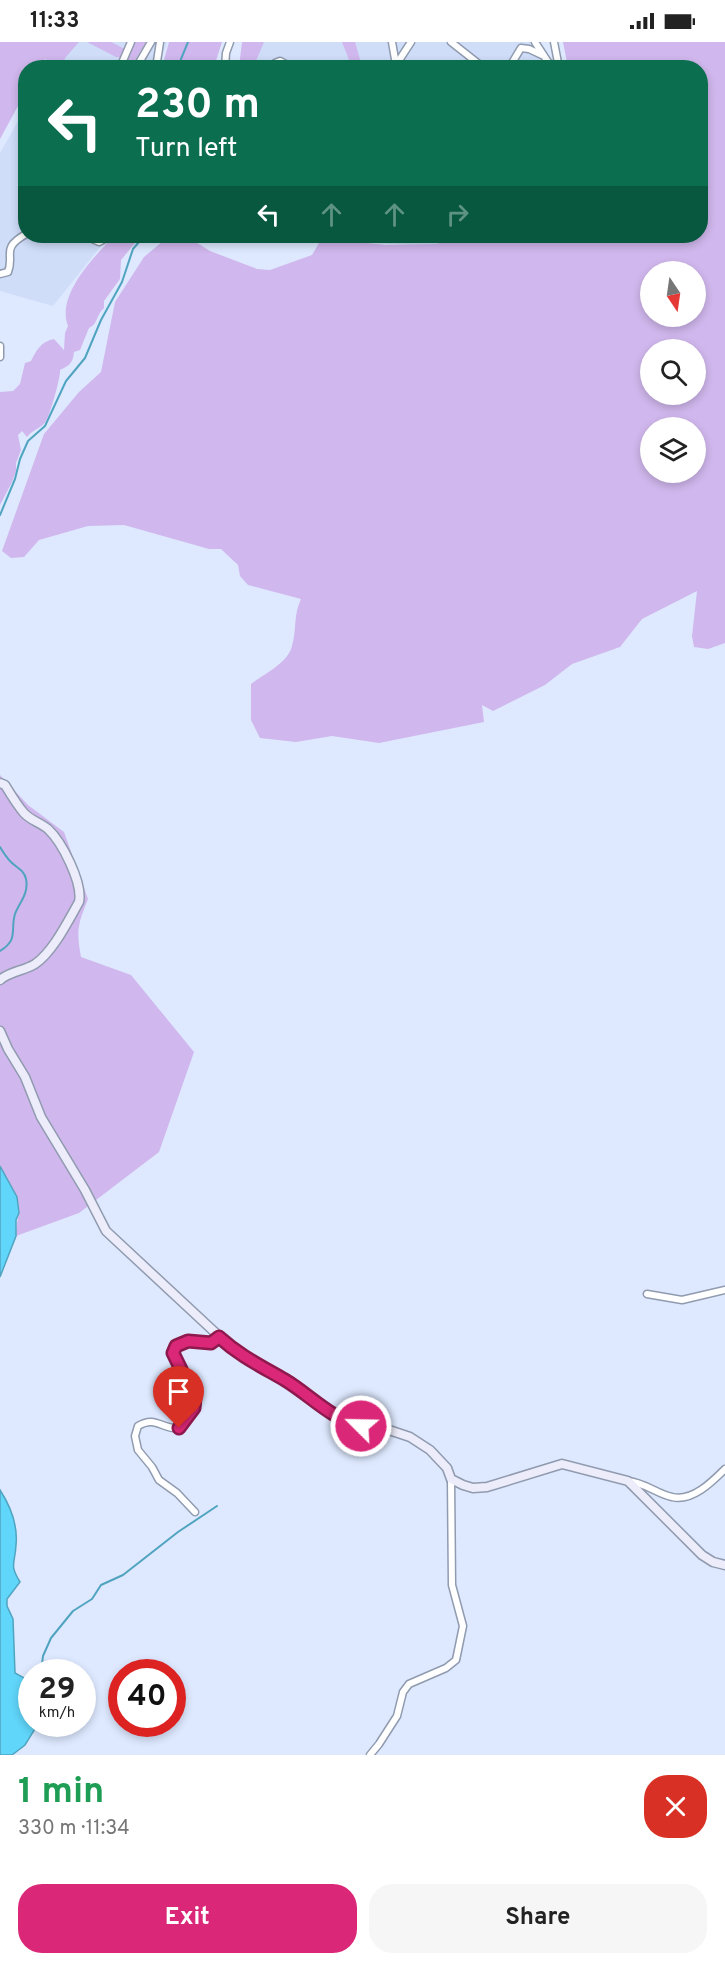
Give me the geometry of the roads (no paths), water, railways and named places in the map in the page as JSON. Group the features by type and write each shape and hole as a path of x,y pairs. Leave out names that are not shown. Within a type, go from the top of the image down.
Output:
{"street":[{"path":"123,60 131,42"},
{"path":"141,60 151,42"},
{"path":"157,60 160,42"},
{"path":"226,60 230,42"},
{"path":"392,42 396,60"},
{"path":"400,60 411,42"},
{"path":"451,42 474,60"},
{"path":"535,42 550,60"},
{"path":"553,60 554,42"},
{"path":"514,60 521,48 529,49 547,60"},
{"path":"0,274 8,272 10,266 8,252 18,240"},
{"path":"0,346 0,357"},
{"path":"0,783 5,785 26,814 48,829 59,843 73,868 80,896 57,939 36,963 10,972 0,980"},
{"path":"0,1031 25,1077 41,1118 85,1190 106,1232 219,1337 243,1356 285,1381 345,1422 410,1437 439,1458 447,1468 451,1479 452,1585 463,1626 456,1660 446,1668 410,1684 403,1692 397,1716 370,1755"},
{"path":"646,1294 682,1300 725,1290"},
{"path":"195,1512 177,1493 159,1480 138,1450 135,1437 138,1426 146,1422 155,1422 173,1429 179,1428 194,1408 195,1398 173,1353 176,1346 188,1341 211,1343 219,1337"},
{"path":"451,1479 473,1488 487,1487 562,1464 628,1481 641,1482 672,1497 684,1498 712,1482 725,1469"},
{"path":"628,1481 702,1555 713,1562 725,1565"}],"water":[{"path":"0,1166 17,1197 19,1213 16,1220 16,1236 0,1277"},
{"path":"0,1490 15,1523 14,1568 20,1582 7,1599 7,1606 13,1619 15,1673 18,1675 18,1737 30,1737 25,1745 12,1755 0,1755"}],"waterway":[{"path":"181,60 188,42"},
{"path":"0,515 28,441 45,426 66,381 85,358 101,320 122,282 133,249 138,243"},
{"path":"0,847 24,873 27,884 25,894 15,914 12,939 0,951"},
{"path":"43,1659 51,1638 73,1611 92,1599 101,1585 123,1575 178,1532 217,1506"}]}
